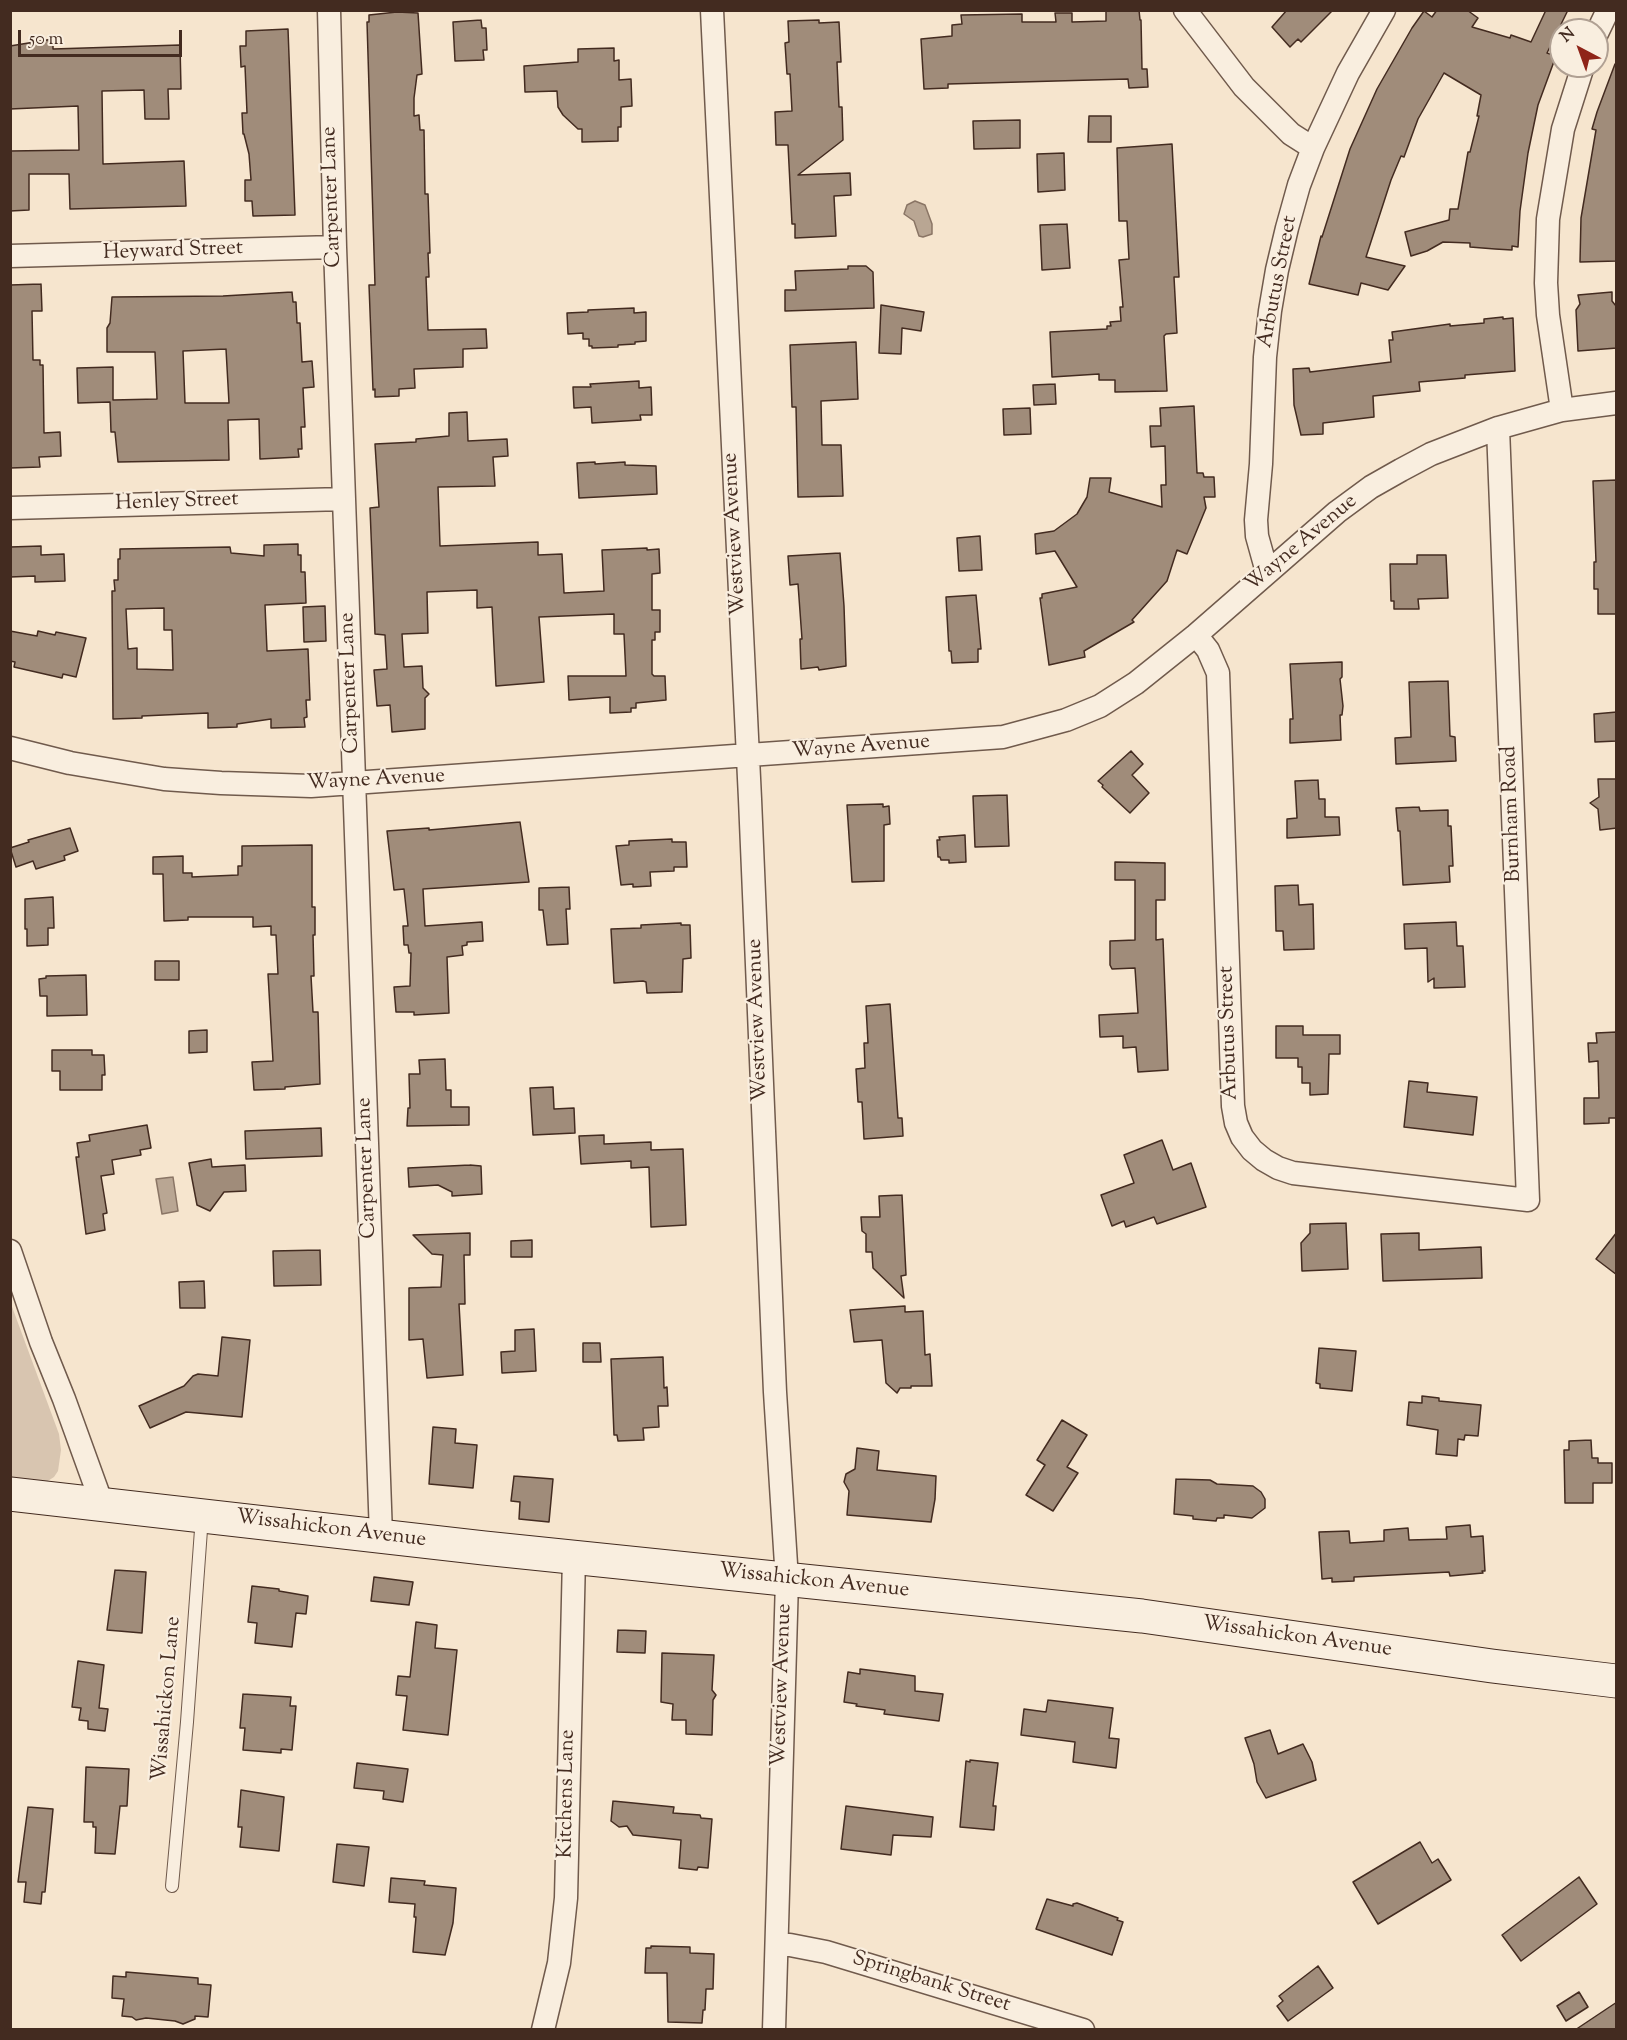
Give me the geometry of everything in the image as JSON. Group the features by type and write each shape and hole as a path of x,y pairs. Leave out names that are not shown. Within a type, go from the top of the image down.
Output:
{"street":[{"name":"Carpenter Lane","path":"329,10 335,247 381,1535"},
{"name":"Westview Avenue","path":"712,10 775,1380 787,1580 774,2030"},
{"path":"1185,10 1244,87 1291,134 1313,148"},
{"name":"Arbutus Street","path":"1267,572 1256,520 1261,464 1265,357 1270,311 1287,228 1299,185 1313,148 1348,74 1384,10"},
{"path":"1562,411 1548,315 1546,284 1548,230 1557,159 1570,102 1579,78"},
{"name":"Heyward Street","path":"10,256 335,247"},
{"name":"Wayne Avenue","path":"10,748 70,764 164,779 268,786 355,783 1003,737 1066,720 1100,706 1137,683 1196,635 1313,531 1371,487 1431,454 1498,428 1562,411 1617,403"},
{"name":"Burnham Road","path":"1498,428 1528,1200"},
{"name":"Henley Street","path":"10,508 344,499"},
{"name":"Arbutus Street","path":"1196,635 1214,661 1218,673 1233,1106 1236,1123 1242,1137 1264,1160 1293,1173 1528,1200"},
{"path":"10,1251 41,1342 102,1504"},
{"name":"Wissahickon Avenue","path":"10,1494 787,1580 1131,1614 1492,1666 1617,1681"},
{"name":"Kitchens Lane","path":"543,2030 559,1962 566,1898 574,1557"},
{"name":"Springbank Street","path":"777,1945 790,1945 826,1952 1083,2030"}],"lane":[{"name":"Wissahickon Lane","path":"172,1886 202,1515"}],"shaded area":[{"path":"915,201 925,205 932,224 932,234 919,236 914,221 904,214 907,205"},
{"path":"173,1177 178,1211 162,1214 156,1179"},
{"path":"11,1304 59,1434 61,1450 58,1471 54,1477 43,1484 11,1481"}],"building":[{"path":"1106,10 1139,10 1142,69 1147,69 1148,87 1129,88 1128,79 948,84 948,88 924,89 921,39 952,36 952,25 962,24 961,15 1022,14 1022,22 1056,22 1055,13 1072,13 1072,22 1106,21"},
{"path":"1287,10 1333,10 1301,42 1298,39 1290,47 1272,27"},
{"path":"1437,10 1467,10 1478,18 1472,27 1510,38 1511,35 1531,42 1546,10 1568,10 1564,18 1549,18 1547,53 1549,54 1549,75 1538,105 1528,153 1520,211 1518,247 1512,246 1512,250 1495,249 1470,247 1470,243 1443,242 1427,251 1411,256 1405,232 1449,220 1450,209 1458,209 1468,152 1470,152 1479,116 1477,116 1481,95 1444,73 1418,119 1404,157 1401,156 1366,257 1405,266 1388,290 1361,283 1358,295 1309,284 1321,236 1350,149 1377,89 1424,11 1432,17"},
{"path":"397,12 418,13 422,74 417,75 414,116 419,115 420,130 424,130 425,194 428,194 430,253 428,253 429,277 426,277 428,330 486,329 487,348 463,349 463,367 414,369 415,388 399,389 399,396 375,397 369,285 375,285 367,22 369,22 369,15"},
{"path":"481,20 482,28 486,28 487,50 483,50 484,60 455,61 453,22"},
{"path":"819,20 819,23 839,22 841,62 837,62 843,140 798,175 850,173 851,195 834,196 836,236 795,238 795,224 792,224 788,145 776,145 775,112 792,111 785,43 789,42 788,21"},
{"path":"288,29 295,215 253,216 252,201 245,201 245,180 251,180 249,154 243,134 242,113 247,113 245,66 241,67 240,46 246,46 246,31"},
{"path":"53,39 53,49 180,45 181,89 168,89 169,119 145,119 144,90 102,91 103,164 184,161 186,206 70,209 69,174 29,174 29,210 10,211 10,151 79,150 78,106 10,109 10,46"},
{"path":"614,48 614,61 619,60 619,80 631,79 632,106 621,107 618,141 582,142 582,129 578,129 558,107 557,91 525,92 524,66 578,62 578,49"},
{"path":"1615,64 1617,64 1617,261 1580,262 1581,218 1596,130 1592,129"},
{"path":"1089,116 1111,116 1111,142 1088,142"},
{"path":"1020,120 1020,148 974,149 973,121"},
{"path":"1172,144 1179,277 1174,277 1177,333 1164,336 1167,391 1115,392 1115,380 1099,380 1099,374 1052,377 1050,332 1107,329 1107,326 1111,326 1110,322 1121,321 1120,307 1123,307 1119,260 1129,259 1127,221 1119,221 1117,148"},
{"path":"1064,153 1065,190 1038,192 1037,154"},
{"path":"1067,224 1070,268 1042,270 1040,225"},
{"path":"848,266 866,266 873,272 874,308 785,311 785,290 796,290 795,271 848,269"},
{"path":"41,284 42,311 32,311 33,360 40,360 40,365 43,365 44,433 60,432 61,456 39,457 40,467 10,468 10,285"},
{"path":"292,292 293,302 296,302 297,323 300,323 302,362 312,361 314,387 303,388 305,427 301,427 302,449 298,449 299,457 260,459 259,419 228,420 229,460 118,462 115,432 111,432 110,402 78,403 77,368 113,367 113,400 157,399 155,352 107,352 107,328 110,323 112,297 223,296","holes":["226,349 229,403 185,403 183,351"]},
{"path":"1612,292 1612,301 1617,311 1617,348 1578,351 1576,310 1580,304 1578,295"},
{"path":"881,305 924,312 921,331 902,328 901,354 879,353"},
{"path":"634,308 634,313 646,312 646,341 618,345 618,347 592,348 589,346 589,339 583,339 583,333 568,334 567,313"},
{"path":"1503,317 1503,319 1513,318 1515,371 1419,382 1420,391 1373,396 1374,417 1323,423 1323,434 1301,435 1294,405 1293,369 1309,368 1310,372 1391,362 1389,340 1393,340 1392,332 1450,324 1450,326 1484,323 1484,319"},
{"path":"856,342 858,399 821,401 822,445 841,445 843,496 798,497 796,407 792,407 790,345"},
{"path":"639,381 639,388 651,387 652,415 640,415 641,420 592,423 591,407 574,408 573,387"},
{"path":"1055,384 1056,404 1034,405 1033,385"},
{"path":"1194,406 1197,473 1203,473 1204,477 1214,477 1215,497 1204,497 1206,508 1187,554 1177,550 1167,581 1132,620 1134,622 1084,651 1085,657 1049,665 1040,598 1042,594 1077,587 1055,551 1036,554 1035,534 1054,531 1077,514 1087,497 1090,478 1111,478 1109,492 1162,507 1161,485 1166,485 1165,446 1151,447 1150,426 1161,426 1160,408"},
{"path":"1030,408 1031,434 1004,435 1003,409"},
{"path":"467,412 468,441 507,439 508,456 493,457 495,486 438,487 440,546 538,542 538,555 562,554 564,593 604,591 602,550 659,549 660,573 652,574 652,610 660,610 660,632 655,632 655,640 652,640 652,674 665,676 666,700 636,703 636,708 631,708 631,712 610,713 610,697 569,700 568,676 626,676 624,634 614,634 614,614 539,617 544,682 496,686 492,607 477,608 477,590 427,592 428,633 402,634 404,667 422,666 423,688 429,694 425,698 425,729 392,732 390,705 377,706 374,670 387,669 385,635 375,634 370,508 379,507 375,444 416,442 416,439 449,436 449,413"},
{"path":"595,462 595,464 625,462 625,465 656,466 657,494 579,498 577,463"},
{"path":"1617,480 1617,614 1598,614 1598,589 1594,589 1594,562 1596,562 1593,481"},
{"path":"980,536 982,570 959,571 957,538"},
{"path":"298,544 298,555 301,555 301,572 305,572 306,603 265,605 267,651 308,649 310,700 306,700 305,727 271,728 271,719 237,724 237,727 208,728 208,713 113,719 112,591 115,591 114,580 118,580 120,549 230,547 231,553 264,556 264,545","holes":["164,608 164,630 172,630 173,670 137,669 137,648 128,649 126,609"]},
{"path":"41,546 41,555 64,554 65,581 35,582 35,576 10,577 10,547"},
{"path":"840,553 846,666 819,670 818,667 801,669 800,639 802,639 798,584 790,585 788,556"},
{"path":"1417,555 1446,555 1448,598 1418,599 1419,609 1394,609 1394,601 1391,601 1390,564 1417,564"},
{"path":"976,595 981,649 978,649 978,662 952,663 951,651 949,651 946,597"},
{"path":"325,606 326,641 304,642 303,607"},
{"path":"10,631 37,636 38,631 55,635 56,632 86,638 76,677 63,674 62,678 14,667 15,662 10,661"},
{"path":"1342,662 1341,740 1290,743 1290,719 1293,719 1290,664"},
{"path":"1448,681 1450,736 1455,737 1456,761 1396,764 1395,738 1411,737 1409,682"},
{"path":"1617,712 1617,741 1595,742 1594,714"},
{"path":"1131,751 1143,764 1132,775 1149,793 1130,813 1098,781"},
{"path":"1598,779 1617,779 1617,828 1600,830 1598,809 1590,803 1599,797"},
{"path":"1318,780 1319,799 1325,799 1325,817 1339,817 1340,835 1287,838 1287,819 1297,818 1295,781"},
{"path":"1007,795 1009,846 975,847 973,796"},
{"path":"883,804 883,807 889,806 890,824 884,825 884,881 852,882 847,805"},
{"path":"1419,807 1420,811 1448,810 1453,866 1449,866 1450,882 1403,885 1400,831 1398,831 1396,808"},
{"path":"520,822 529,882 423,889 425,926 482,922 483,941 467,942 467,945 462,946 463,955 447,957 449,1013 414,1015 414,1012 396,1012 394,987 410,986 411,953 409,953 408,945 404,945 403,926 408,926 404,889 394,890 387,831 429,828 429,830"},
{"path":"70,828 78,851 64,856 65,860 36,869 33,861 16,867 10,848 29,842 28,840"},
{"path":"965,835 966,862 949,863 949,860 941,860 938,857 937,840 940,840 939,837"},
{"path":"672,839 672,842 686,842 687,867 674,867 674,871 650,872 651,886 621,885 616,846 629,845 629,841"},
{"path":"312,845 312,907 315,907 315,935 313,935 314,976 311,976 313,1012 318,1012 320,1084 285,1087 285,1089 254,1090 252,1062 273,1061 268,974 278,974 276,935 271,935 271,926 253,927 253,917 188,917 188,920 164,921 163,874 153,874 153,857 183,856 183,873 192,873 192,877 238,875 238,866 242,866 242,846"},
{"path":"1115,862 1165,863 1165,900 1156,900 1156,940 1163,939 1168,1070 1138,1072 1136,1047 1123,1048 1123,1036 1100,1037 1099,1015 1138,1013 1135,968 1112,969 1110,965 1110,941 1135,940 1135,880 1115,880"},
{"path":"1298,885 1299,905 1313,904 1314,949 1284,950 1283,931 1276,931 1275,886"},
{"path":"569,887 570,909 566,909 568,944 547,945 543,910 539,910 539,888"},
{"path":"53,897 54,928 48,928 48,945 27,946 25,899"},
{"path":"1456,922 1457,946 1463,946 1465,987 1434,988 1434,978 1428,982 1427,948 1405,949 1404,924"},
{"path":"681,923 681,925 690,925 691,958 683,959 682,992 647,993 646,982 643,981 614,983 611,929"},
{"path":"155,961 179,961 179,980 155,980"},
{"path":"86,975 87,1015 47,1016 47,996 40,996 39,979 46,978 46,976"},
{"path":"890,1004 898,1118 902,1118 903,1136 864,1139 862,1102 858,1102 856,1069 865,1068 864,1043 868,1043 866,1006"},
{"path":"1276,1026 1303,1026 1303,1035 1340,1035 1340,1054 1329,1054 1328,1094 1310,1095 1310,1083 1302,1083 1302,1067 1298,1067 1298,1058 1276,1058"},
{"path":"207,1030 207,1052 189,1053 189,1031"},
{"path":"1617,1032 1617,1118 1609,1118 1609,1123 1584,1124 1584,1098 1599,1098 1598,1061 1589,1062 1588,1043 1597,1043 1596,1033"},
{"path":"52,1050 92,1050 92,1055 104,1055 105,1075 102,1075 102,1090 60,1090 60,1071 52,1071"},
{"path":"445,1059 446,1090 451,1090 451,1107 469,1107 469,1125 407,1126 408,1108 410,1108 409,1074 420,1074 419,1060"},
{"path":"1409,1081 1428,1083 1427,1092 1477,1097 1473,1135 1404,1127"},
{"path":"553,1087 554,1109 574,1108 575,1133 533,1135 530,1088"},
{"path":"147,1125 151,1148 140,1150 141,1155 112,1160 114,1174 101,1176 107,1213 103,1214 105,1230 86,1234 76,1157 79,1157 77,1143 90,1141 89,1135"},
{"path":"321,1128 322,1156 246,1159 245,1131"},
{"path":"604,1135 604,1144 651,1142 651,1150 683,1149 686,1225 651,1227 649,1167 631,1168 631,1161 581,1164 579,1136"},
{"path":"1162,1140 1173,1170 1191,1163 1206,1207 1157,1224 1154,1217 1126,1227 1124,1221 1112,1226 1101,1195 1134,1183 1124,1155"},
{"path":"211,1159 212,1167 245,1165 246,1191 224,1192 210,1211 197,1205 189,1163"},
{"path":"481,1166 482,1194 452,1196 452,1192 438,1185 409,1187 408,1168"},
{"path":"902,1195 906,1275 901,1276 904,1298 873,1268 872,1252 866,1252 866,1234 862,1231 861,1217 880,1217 879,1196"},
{"path":"1346,1223 1348,1269 1302,1271 1301,1243 1310,1233 1310,1224"},
{"path":"1617,1232 1617,1275 1596,1259"},
{"path":"470,1233 470,1255 464,1255 465,1304 459,1304 463,1375 427,1378 423,1339 409,1340 409,1288 441,1287 443,1255 432,1254 413,1235"},
{"path":"1419,1233 1419,1250 1481,1247 1482,1278 1383,1281 1381,1234"},
{"path":"532,1240 532,1257 511,1257 511,1241"},
{"path":"320,1250 321,1285 274,1286 273,1251"},
{"path":"204,1281 205,1308 180,1308 179,1282"},
{"path":"905,1306 905,1312 923,1311 925,1355 930,1354 932,1386 900,1388 897,1393 886,1383 882,1340 854,1342 850,1310"},
{"path":"534,1329 536,1371 502,1373 501,1352 515,1351 515,1330"},
{"path":"222,1337 250,1340 242,1417 186,1412 150,1428 139,1406 184,1386 198,1374 218,1376"},
{"path":"583,1343 600,1343 601,1362 583,1362"},
{"path":"1319,1348 1356,1351 1352,1391 1320,1388 1320,1384 1316,1383"},
{"path":"663,1357 664,1388 667,1387 668,1406 658,1406 659,1427 643,1428 644,1440 618,1441 617,1435 614,1435 611,1359"},
{"path":"1422,1396 1439,1398 1439,1401 1481,1405 1478,1436 1465,1435 1464,1440 1458,1439 1457,1456 1436,1454 1438,1430 1407,1425 1409,1402 1422,1403"},
{"path":"1062,1420 1087,1435 1067,1467 1078,1473 1053,1511 1026,1495 1045,1465 1037,1460"},
{"path":"433,1427 456,1429 455,1443 477,1445 473,1488 429,1484"},
{"path":"1591,1440 1592,1458 1598,1458 1598,1463 1612,1463 1612,1483 1593,1483 1593,1503 1565,1503 1564,1450 1569,1450 1569,1441"},
{"path":"857,1448 879,1451 877,1470 936,1476 931,1522 847,1515 849,1491 844,1482 846,1474 855,1469"},
{"path":"514,1476 553,1479 549,1522 519,1519 520,1502 511,1501"},
{"path":"1176,1479 1210,1480 1217,1484 1253,1486 1261,1492 1265,1499 1265,1508 1252,1518 1224,1515 1224,1518 1217,1518 1216,1521 1193,1519 1193,1516 1174,1514"},
{"path":"1470,1525 1471,1537 1483,1536 1485,1571 1482,1571 1483,1573 1450,1576 1449,1572 1354,1577 1354,1581 1332,1582 1332,1578 1322,1579 1319,1532 1349,1531 1350,1543 1384,1541 1384,1530 1408,1528 1409,1540 1447,1539 1446,1527"},
{"path":"115,1570 146,1572 142,1633 107,1630"},
{"path":"374,1577 413,1582 409,1605 371,1601"},
{"path":"252,1586 308,1596 306,1614 296,1613 292,1647 255,1643 257,1623 248,1622"},
{"path":"416,1622 437,1625 435,1648 457,1650 448,1735 403,1730 407,1696 396,1695 398,1676 410,1677"},
{"path":"618,1630 646,1631 645,1653 617,1652"},
{"path":"662,1653 714,1655 712,1690 716,1695 713,1700 712,1735 686,1734 686,1720 672,1720 673,1704 661,1702"},
{"path":"78,1661 104,1665 99,1708 108,1709 105,1731 88,1729 88,1721 79,1720 81,1708 72,1707"},
{"path":"860,1669 915,1676 915,1691 943,1694 939,1721 884,1714 885,1710 844,1702 848,1672 860,1674"},
{"path":"243,1694 291,1697 290,1706 296,1706 292,1750 281,1749 281,1753 243,1750 245,1728 240,1728"},
{"path":"1048,1700 1113,1708 1109,1738 1119,1739 1116,1768 1073,1762 1075,1742 1021,1735 1024,1709 1046,1712"},
{"path":"1270,1730 1278,1754 1303,1744 1312,1762 1316,1780 1266,1798 1257,1782 1254,1764 1245,1738"},
{"path":"970,1760 998,1763 993,1806 996,1806 994,1830 960,1827 966,1761 970,1762"},
{"path":"357,1763 408,1769 403,1802 383,1799 384,1791 354,1788"},
{"path":"86,1767 129,1769 127,1806 120,1806 115,1854 95,1853 96,1827 93,1827 93,1822 84,1822"},
{"path":"241,1790 284,1797 279,1851 240,1847 242,1827 238,1827"},
{"path":"613,1801 674,1807 673,1813 700,1815 701,1818 712,1819 708,1868 698,1867 697,1870 679,1868 681,1840 633,1835 627,1826 619,1827 611,1821"},
{"path":"846,1806 933,1817 931,1837 893,1835 891,1855 841,1849"},
{"path":"28,1807 53,1809 45,1892 42,1892 41,1904 24,1902 26,1882 18,1882"},
{"path":"1420,1842 1432,1863 1438,1859 1451,1880 1378,1924 1353,1882"},
{"path":"337,1844 369,1847 364,1886 333,1882"},
{"path":"1579,1877 1597,1904 1521,1961 1502,1935"},
{"path":"391,1878 425,1881 424,1885 456,1888 453,1923 445,1955 413,1952 415,1904 389,1902"},
{"path":"1047,1899 1073,1906 1077,1903 1123,1922 1112,1955 1036,1929"},
{"path":"651,1946 690,1947 690,1953 714,1954 713,1989 706,1989 702,2023 668,2022 667,1973 645,1973 646,1948 651,1948"},
{"path":"1318,1966 1333,1988 1288,2021 1277,2006 1283,2001 1279,1996"},
{"path":"126,1972 198,1978 198,1984 211,1985 208,2017 195,2016 195,2019 183,2024 146,2018 136,2020 122,2016 124,1999 112,1998 113,1976 126,1977"},
{"path":"1579,1992 1588,2007 1566,2021 1557,2006"},
{"path":"1617,2002 1617,2030 1575,2030"}]}
